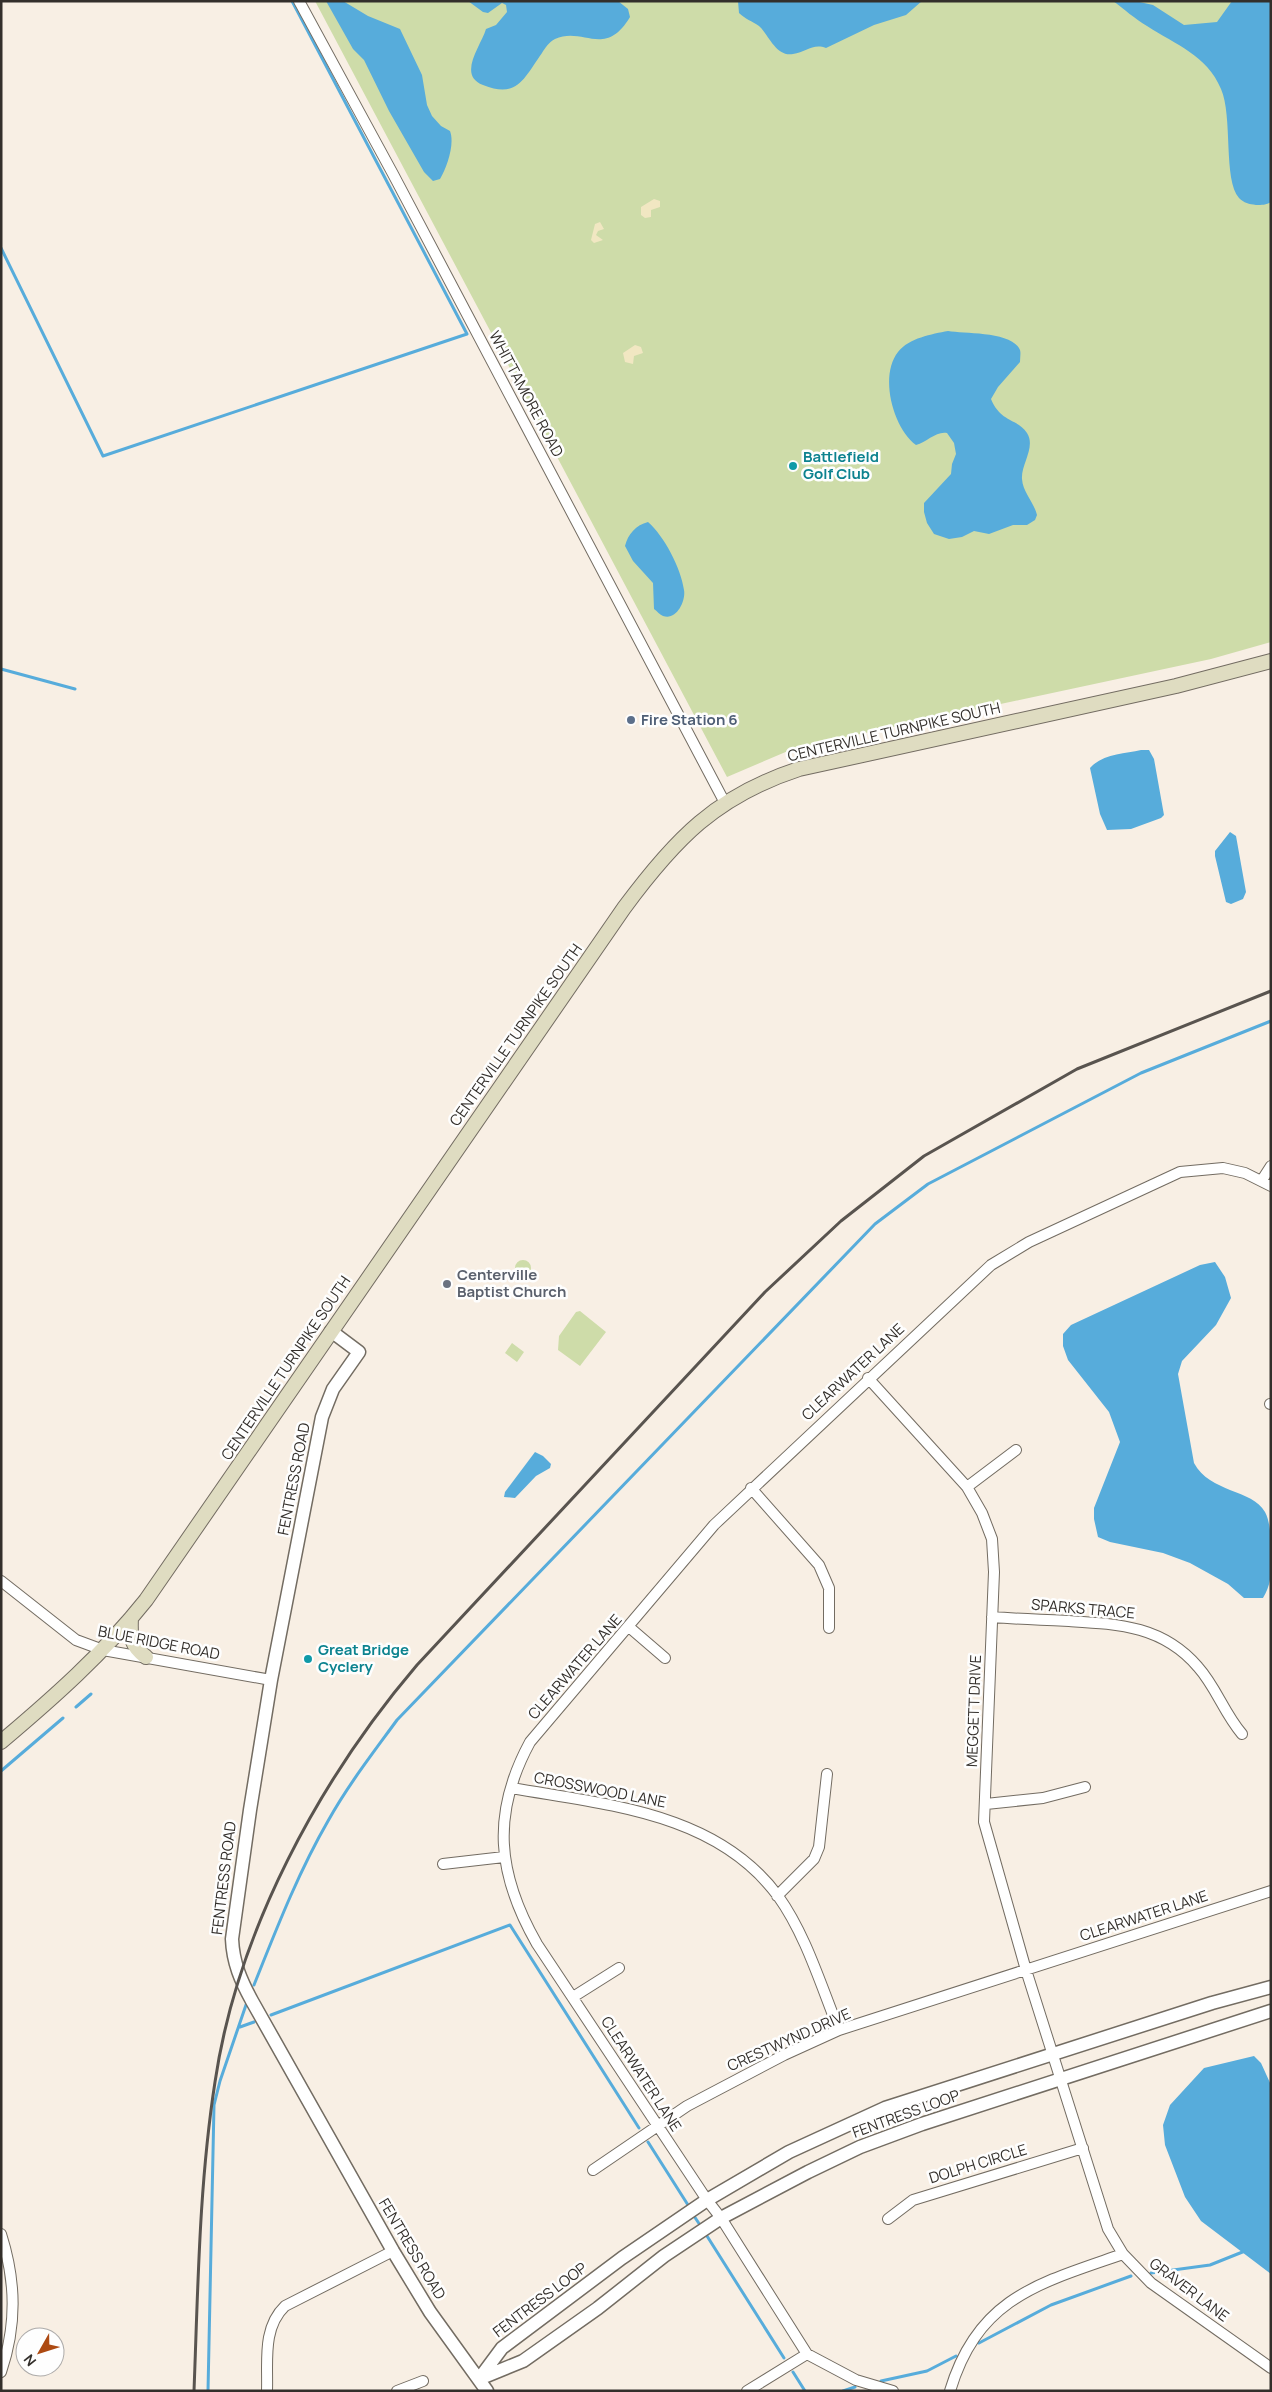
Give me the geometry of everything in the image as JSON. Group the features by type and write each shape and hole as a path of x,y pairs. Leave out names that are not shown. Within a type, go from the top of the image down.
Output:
{"main road":[{"name":"CENTERVILLE TURNPIKE SOUTH","path":"1,1742 103,1650 169,1569 331,1331 624,908 672,847 688,831 725,803 779,775 836,759 1176,686 1271,662"},
{"path":"131,1618 131,1640 138,1651 146,1658"}],"street":[{"name":"WHITTAMORE ROAD","path":"299,1 403,193 725,803"},
{"path":"1266,1183 1271,1166"},
{"name":"CLEARWATER LANE","path":"807,2354 722,2218 707,2200 657,2126 524,1921 515,1899 504,1857 504,1815 518,1764 530,1742 714,1525 868,1378 997,1260 1022,1245 1180,1172 1223,1168 1246,1173 1266,1183"},
{"name":"FENTRESS ROAD","path":"331,1331 359,1352 333,1389 325,1407 271,1680 237,1898 232,1939 234,1962 252,2001 393,2250 430,2312 487,2391"},
{"name":"MEGGETT DRIVE","path":"868,1378 966,1487 982,1513 992,1539 992,1617 984,1822 1026,1970 1061,2078"},
{"path":"966,1487 1016,1450"},
{"path":"751,1488 819,1565 829,1588 830,1628"},
{"name":"BLUE RIDGE ROAD","path":"1,1581 76,1640 103,1650 271,1680"},
{"name":"SPARKS TRACE","path":"992,1617 1104,1623 1125,1625 1146,1631 1183,1652 1198,1667 1211,1684 1230,1720 1242,1734"},
{"path":"629,1627 665,1658"},
{"path":"777,1896 814,1859 819,1847 827,1774"},
{"path":"986,1804 1043,1798 1085,1787"},
{"name":"CROSSWOOD LANE","path":"512,1788 641,1811 670,1819 717,1842 734,1853 777,1896 796,1926 839,2030"},
{"path":"443,1864 504,1857"},
{"name":"CLEARWATER LANE","path":"1026,1970 1271,1891"},
{"path":"573,1997 619,1968"},
{"name":"CRESTWYND DRIVE","path":"593,2170 687,2106 735,2080 839,2030 1026,1970"},
{"name":"FENTRESS LOOP","path":"479,2379 502,2348 622,2258 707,2200 789,2152 885,2108 1271,1987"},
{"name":"FENTRESS LOOP","path":"479,2379 523,2361 598,2308 664,2256 722,2218 808,2172 860,2147 922,2124 1061,2078 1271,2011"},
{"name":"GRAVER LANE","path":"1061,2078 1108,2229 1123,2254 1150,2283 1271,2368"},
{"name":"DOLPH CIRCLE","path":"888,2219 913,2200 1083,2148"},
{"path":"1,2234 9,2260 14,2296 8,2350 1,2372"},
{"path":"267,2391 269,2333 272,2322 285,2306 393,2250"},
{"path":"950,2391 962,2358 981,2328 1010,2300 1031,2288 1055,2278 1123,2254"},
{"path":"747,2391 807,2354 856,2380 893,2391"},
{"path":"397,2391 423,2382"}],"green space":[{"name":"Battlefield Golf Club","path":"315,1 1271,1 1271,642 1211,659 795,748 727,777"},
{"path":"523,1260 531,1268 523,1276 515,1268"},
{"path":"580,1311 606,1332 580,1366 558,1350 559,1336 576,1312"},
{"path":"512,1343 524,1352 517,1362 505,1353"}],"sand":[{"path":"654,199 660,201 660,207 651,210 651,217 645,218 641,215 641,207"},
{"path":"600,222 604,229 598,231 596,235 603,240 594,243 591,240 595,224"},
{"path":"635,345 641,347 643,353 634,356 633,364 625,362 623,353"}],"water":[{"path":"326,1 343,1 368,16 400,29 422,75 427,105 432,116 441,126 450,131 452,142 450,155 440,179 433,181 424,172 389,111 364,60 353,49"},
{"path":"468,1 618,1 628,9 630,17 621,29 612,36 603,39 565,36 555,39 547,45 519,84 512,88 495,89 475,80 471,67 486,29 496,25 507,12 506,5 502,3 488,13 483,12"},
{"path":"738,1 922,1 906,15 874,25 826,48 809,48 798,53 787,54 777,49 759,26 739,13"},
{"path":"1113,1 1135,1 1153,5 1184,25 1217,22 1232,1 1271,1 1271,202 1260,205 1247,203 1239,198 1234,189 1229,163 1225,101 1215,77 1208,67 1190,52 1143,23"},
{"path":"948,331 998,336 1008,339 1020,350 1020,362 998,387 991,399 999,412 1023,428 1029,438 1029,450 1022,479 1024,489 1037,515 1035,520 1027,525 1013,525 989,534 974,531 962,537 949,539 934,534 927,523 924,503 951,474 956,454 954,443 947,433 935,435 916,445 908,437 901,427 891,401 890,374 892,362 898,352 908,343 921,337"},
{"path":"648,522 666,544 676,563 684,590 684,599 680,609 668,617 654,609 653,583 633,561 625,546 633,531 640,525"},
{"path":"1149,750 1154,759 1164,815 1161,818 1131,829 1107,830 1100,814 1090,768 1107,757"},
{"path":"1230,832 1236,836 1246,892 1243,899 1231,904 1226,902 1215,856 1215,851"},
{"path":"1215,1262 1225,1277 1231,1298 1216,1325 1182,1361 1178,1374 1194,1463 1201,1473 1210,1480 1251,1499 1259,1505 1267,1516 1271,1538 1271,1572 1268,1587 1263,1598 1244,1598 1228,1584 1190,1563 1163,1553 1110,1542 1098,1537 1094,1519 1094,1508 1120,1442 1109,1412 1068,1360 1063,1346 1063,1334 1071,1325 1200,1265"},
{"path":"535,1452 543,1456 551,1464 550,1468 536,1476 515,1498 504,1497 505,1492"},
{"path":"1254,2056 1261,2063 1271,2085 1271,2274 1201,2221 1185,2197 1165,2145 1163,2125 1170,2105 1204,2068"}],"waterway":[{"path":"1,248 103,456 467,334 292,1"},
{"path":"1,669 75,689"},
{"path":"254,1985 288,1902 317,1841 361,1769 397,1720 875,1224 928,1184 1141,1073 1271,1021"},
{"path":"76,1707 91,1694"},
{"path":"1,1771 63,1718"},
{"path":"271,2015 510,1925 639,2128"},
{"path":"208,2391 214,2105 220,2081 247,2002"},
{"path":"240,2027 254,2022"},
{"path":"648,2142 688,2205"},
{"path":"694,2216 700,2225"},
{"path":"707,2236 784,2358"},
{"path":"1151,2273 1210,2265 1245,2251"},
{"path":"979,2343 1051,2305 1131,2276"},
{"path":"881,2381 927,2371 956,2356"},
{"path":"793,2372 805,2391"},
{"path":"843,2391 855,2387"}],"railway":[{"path":"194,2391 202,2198 215,2082 226,2026 242,1970 263,1914 288,1860 316,1808 347,1758 381,1710 417,1665 765,1292 841,1221 924,1156 1077,1069 1271,991"}],"place":[{"name":"Battlefield Golf Club","path":"793,466"},
{"name":"Fire Station 6","path":"631,720"},
{"name":"Centerville Baptist Church","path":"447,1284"},
{"name":"Great Bridge Cyclery","path":"308,1659"}]}
